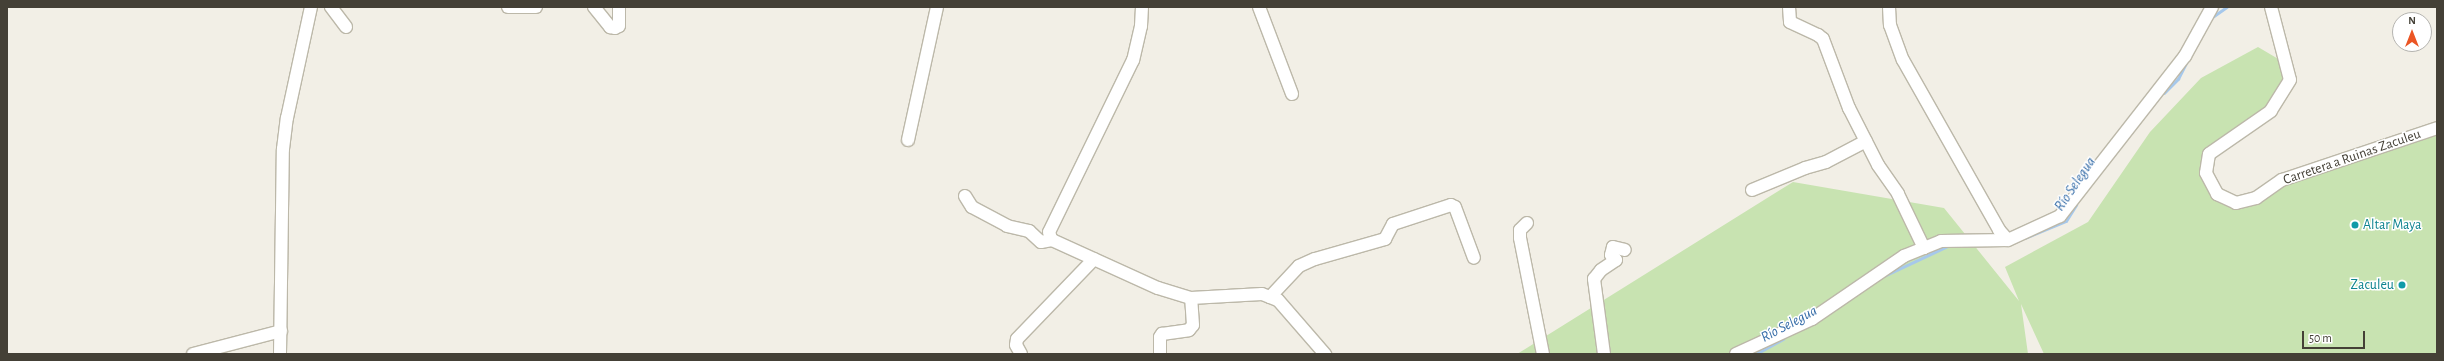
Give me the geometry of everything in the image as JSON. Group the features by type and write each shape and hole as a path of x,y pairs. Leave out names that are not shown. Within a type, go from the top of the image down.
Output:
{"street":[{"path":"280,354 283,149 287,118 311,7"},
{"path":"331,7 346,27"},
{"path":"508,7 536,7"},
{"path":"594,7 610,27 615,28 619,26 619,7"},
{"path":"908,140 937,7"},
{"path":"1052,240 1049,232 1133,60 1141,26 1142,7"},
{"path":"1259,7 1292,94"},
{"path":"1789,7 1790,22 1818,35 1823,39 1850,108 1878,165 1898,194 1924,248"},
{"path":"1889,7 1890,25 1903,60 1999,230 2008,240"},
{"path":"1736,354 1812,319 1904,256 1941,241 2008,240 2060,216 2185,56 2212,7"},
{"name":"Carretera a Ruinas Zaculeu","path":"2271,7 2290,80 2271,111 2209,154 2206,173 2217,194 2236,203 2256,198 2282,180 2437,128"},
{"path":"1752,190 1805,168 1826,162 1866,141"},
{"path":"965,196 972,207 1008,226 1029,231 1041,242 1052,240 1158,288 1191,298 1262,294 1270,296 1278,300 1326,354"},
{"path":"1270,296 1299,266 1315,259 1384,239 1393,224 1448,205 1454,207 1474,258"},
{"path":"1527,223 1520,230 1520,238 1543,354"},
{"path":"1604,354 1594,279 1601,270 1616,260 1611,255 1613,247 1624,250"},
{"path":"1021,354 1016,345 1017,339 1094,259"},
{"path":"1160,354 1160,337 1162,334 1189,330 1193,325 1191,298"},
{"path":"192,354 281,330"}],"green space":[{"path":"2258,47 2280,60 2285,81 2283,94 2209,154 2206,173 2217,194 2236,203 2282,180 2437,128 2437,354 2044,354 2021,304 2028,354 1517,354 1793,182 1944,208 2019,301 2005,267 2088,222 2150,132 2201,78"}],"waterway":[{"name":"Río Selegua","path":"2211,18 2227,7"},
{"name":"Río Selegua","path":"2164,93 2178,79 2185,65"},
{"name":"Río Selegua","path":"2025,238 2066,221 2076,205"},
{"name":"Río Selegua","path":"1884,276 1950,245"},
{"name":"Río Selegua","path":"1756,354 1783,339"}],"place":[{"name":"Altar Maya","path":"2355,225"},
{"name":"Zaculeu","path":"2402,285"}]}
